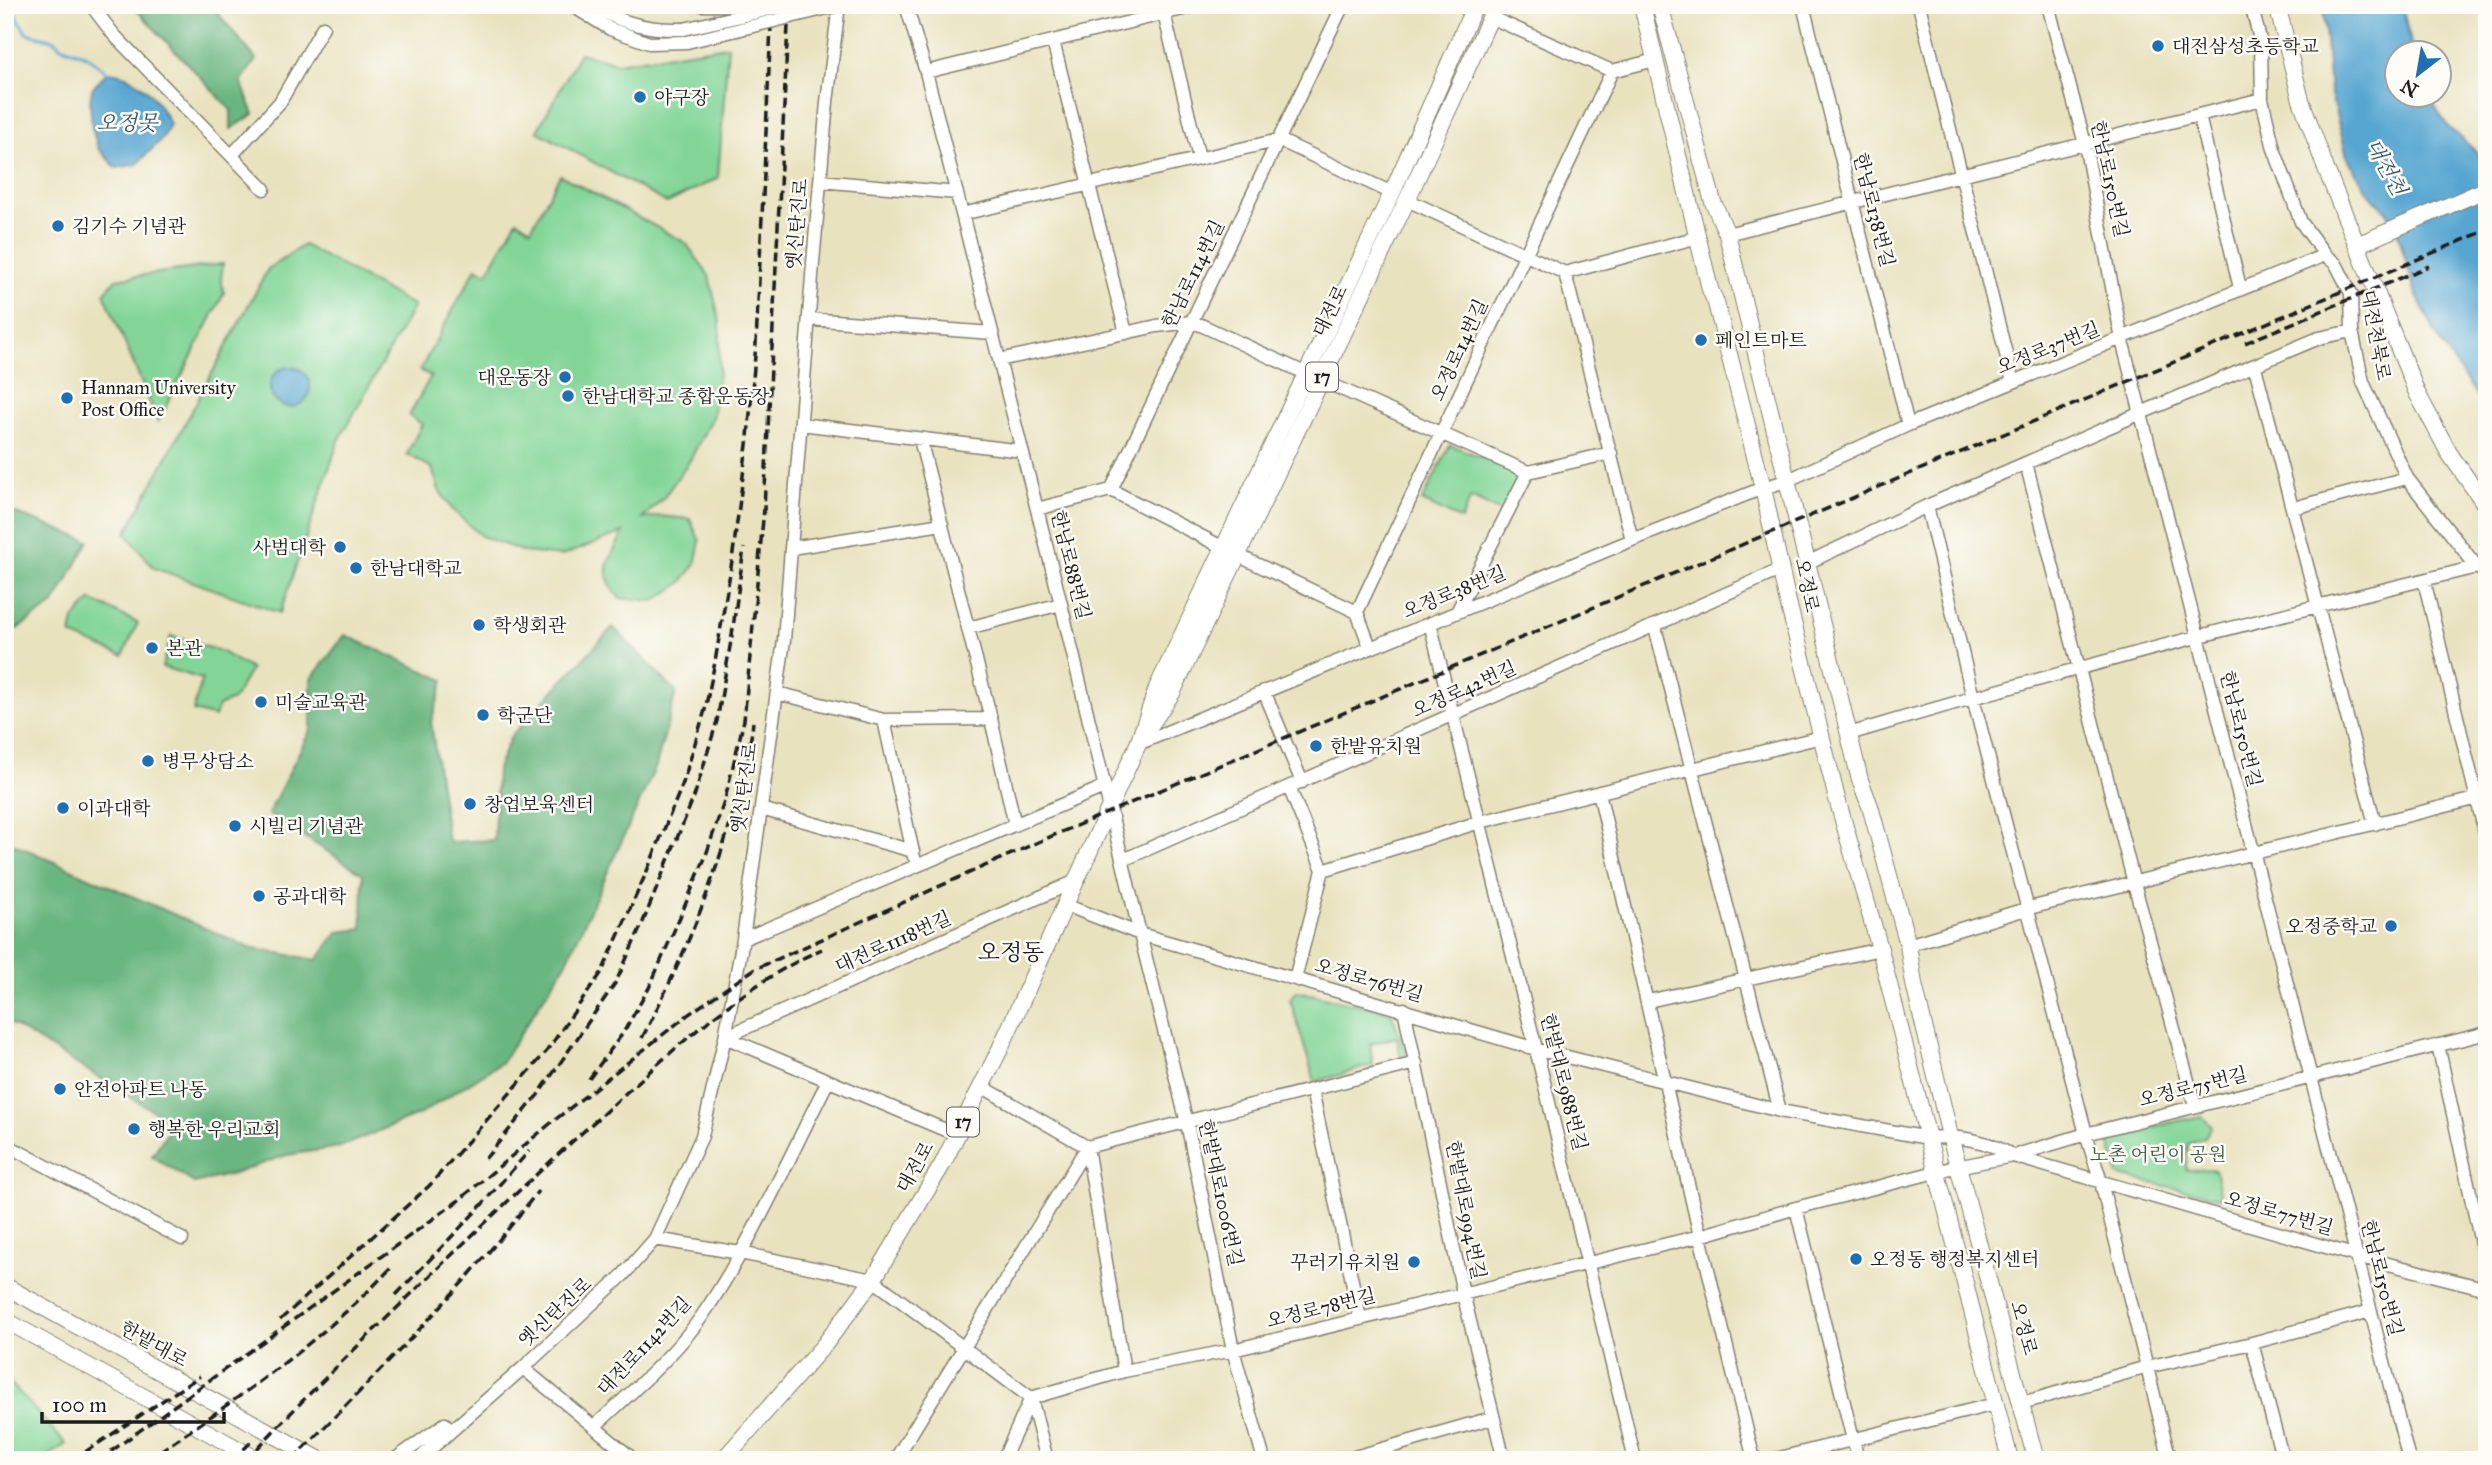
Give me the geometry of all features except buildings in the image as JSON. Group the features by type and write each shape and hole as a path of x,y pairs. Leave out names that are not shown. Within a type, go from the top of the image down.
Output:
{"main road":[{"name":"오정로","path":"1642,5 1763,488 1821,737 1880,949 2010,1460"},
{"name":"오정로","path":"1660,5 1713,202 1727,234 1860,780 1870,806 1908,945 1914,984 1950,1136 2036,1460"},
{"path":"2266,5 2298,112 2326,169"},
{"path":"2277,5 2301,100 2326,169 2417,393 2449,453 2487,507"},
{"name":"대전로","path":"1399,197 1471,7"},
{"name":"대전로","path":"723,1460 825,1344 873,1280 931,1184 981,1086 1139,744 1172,693 1230,551 1399,197 1493,11"},
{"path":"2357,245 2487,190"},
{"name":"한밭대로","path":"5,1286 320,1460"},
{"path":"5,1320 258,1460"}],"street":[{"path":"91,5 114,35 264,189"},
{"path":"571,5 610,29 649,43 839,5"},
{"path":"594,5 630,23 686,35 787,5"},
{"path":"702,5 728,5"},
{"name":"옛신탄진로","path":"418,1460 623,1275 655,1239 702,1136 725,1038 743,939 784,640 820,181 839,5"},
{"name":"한남로88번길","path":"906,5 957,193 1123,860"},
{"path":"926,72 1053,41 1163,9 1199,5"},
{"name":"한남로114번길","path":"1111,490 1343,5"},
{"name":"한남로138번길","path":"1803,5 1908,425"},
{"path":"1919,5 2013,382"},
{"name":"한남로150번길","path":"2048,5 2085,144 2122,340 2409,1460"},
{"name":"대전천북로","path":"2251,5 2261,43 2262,99 2273,149 2301,222 2325,255 2336,264 2351,293 2352,331 2363,382 2407,478 2482,571"},
{"path":"1163,9 1199,159"},
{"path":"1493,11 1612,71 1655,60"},
{"path":"232,155 280,102 323,27"},
{"path":"1053,41 1126,333"},
{"name":"오정로14번길","path":"1357,612 1612,71"},
{"path":"1727,234 2262,99"},
{"path":"2199,116 2240,288"},
{"path":"962,214 1279,140 1564,273 1698,237"},
{"path":"820,181 957,193"},
{"name":"오정로37번길","path":"1786,481 1908,425 2325,255"},
{"path":"1564,273 1632,540"},
{"path":"809,319 992,333"},
{"path":"999,360 1157,326 1191,322 1528,472 1611,453"},
{"path":"1807,562 1927,506 2141,413 2319,338 2352,331"},
{"path":"2255,367 2375,824"},
{"path":"801,424 1022,451"},
{"path":"920,439 1015,825"},
{"path":"2026,463 2134,883 2195,1106"},
{"path":"1457,612 1528,472"},
{"path":"2293,508 2407,478"},
{"name":"오정로38번길","path":"1139,744 1632,540 1786,481"},
{"path":"1037,509 1111,490 1357,612 1370,647"},
{"path":"1927,506 1973,698 2086,1134 2101,1182 2170,1460"},
{"path":"791,548 942,524"},
{"name":"오정로42번길","path":"1123,860 1782,569"},
{"path":"1849,734 2198,637 2424,580 2482,571"},
{"path":"2424,580 2481,798 2487,841"},
{"path":"968,628 1061,604"},
{"name":"한밭대로988번길","path":"1430,623 1635,1460"},
{"path":"1655,627 1780,1111"},
{"path":"1264,691 1323,870 1295,979"},
{"path":"777,693 884,720 991,719"},
{"path":"884,720 916,866"},
{"path":"1323,870 1480,822 1821,737"},
{"path":"743,939 1104,787"},
{"path":"1599,792 1754,1460"},
{"path":"1908,945 2029,908 2481,798"},
{"path":"761,809 913,851"},
{"name":"한밭대로1006번길","path":"1123,860 1187,1123 1233,1350 1264,1460"},
{"name":"대전로1118번길","path":"725,1038 1076,881"},
{"name":"오정로76번길","path":"1065,905 1140,934 1536,1049 1780,1111 1928,1138 1950,1136"},
{"path":"1648,1001 1880,949"},
{"name":"한밭대로994번길","path":"1404,1009 1463,1293 1504,1460"},
{"name":"오정로75번길","path":"1959,1167 2013,1156 2086,1134 2487,1032"},
{"path":"725,1038 957,1135"},
{"path":"2438,1045 2487,1271"},
{"path":"981,1086 1087,1147 1416,1063"},
{"name":"대전로1142번길","path":"594,1427 652,1372 700,1318 740,1253 828,1081"},
{"path":"1312,1090 1360,1319"},
{"name":"오정로77번길","path":"1950,1136 1994,1145 2013,1156 2357,1256 2487,1289"},
{"path":"5,1144 182,1239"},
{"path":"895,1460 1087,1147"},
{"path":"1087,1147 1124,1371"},
{"path":"1937,1172 1959,1167"},
{"name":"오정로78번길","path":"1031,1398 1124,1371 1233,1350 1588,1264 1937,1172"},
{"path":"1796,1208 1858,1460"},
{"path":"655,1239 873,1280 1031,1398 1047,1460"},
{"path":"2022,1403 2147,1367 2252,1343 2371,1311"},
{"path":"2252,1343 2283,1460"},
{"path":"523,1368 634,1460"},
{"path":"1003,1460 1031,1398"},
{"path":"1772,1460 1996,1404"},
{"path":"1344,1460 1492,1418"},
{"path":"394,1460 445,1424 452,1430"}],"green space":[{"path":"132,5 211,5 256,59 241,82 254,114 231,129 231,110"},
{"name":"야구장","path":"728,46 718,178 667,203 537,131 580,53 617,63"},
{"name":"한남대학교 종합운동장","path":"560,175 686,243 709,276 720,322 719,373 712,418 690,460 664,497 642,519 659,516 690,519 700,541 695,565 681,583 654,601 620,598 608,580 610,558 623,532 562,556 524,552 481,536 453,510 439,490 432,468 407,454 422,424 409,416 431,376 420,370 476,268 487,273 517,220 531,229"},
{"path":"304,245 414,306 339,440 280,613 154,568 126,533 268,269"},
{"path":"223,264 221,279 224,293 158,422 104,293 116,279"},
{"path":"1450,445 1520,472 1502,513 1471,497 1461,520 1422,501"},
{"path":"12,512 89,541 54,604 5,637 5,531"},
{"path":"91,600 138,623 123,656 71,635 74,619"},
{"path":"613,627 676,692 656,766 566,963 502,1062 422,1113 340,1147 287,1155 233,1174 194,1183 152,1156 173,1123 5,1020 5,840 250,948 317,960 338,932 362,929 363,874 268,814 311,729 311,679 345,635 444,680 431,722 448,842 494,840 497,769 511,736"},
{"path":"171,636 220,651 251,669 233,700 218,706 215,717 193,711 202,679 162,667"},
{"path":"1297,991 1391,1012 1407,1054 1401,1060 1397,1037 1370,1044 1373,1065 1315,1082 1290,999"},
{"name":"노촌 어린이 공원","path":"2201,1116 2212,1126 2205,1137 2188,1144 2186,1170 2215,1169 2221,1198 2118,1176 2108,1136"},
{"path":"5,1377 66,1444 42,1460 5,1460"}],"water":[{"name":"대전천","path":"2323,5 2402,5 2410,38 2384,38 2384,108 2436,108 2448,127 2487,161 2487,411 2440,342 2415,292 2394,220 2367,191 2347,156 2330,91"},
{"name":"오정못","path":"107,72 118,73 137,82 153,96 170,124 163,138 137,164 116,168 98,148 92,127 90,103 92,89"},
{"path":"290,367 304,373 310,387 304,401 290,407 276,401 270,387 276,373"}],"waterway":[{"path":"10,5 26,33 54,40 60,46 87,56 107,72"}],"railway":[{"path":"280,1320 429,1186 546,1052 602,972 683,783 705,710 715,662 732,561 748,437 756,344 772,5"},
{"path":"589,1079 623,1033 649,988 680,917 705,858 725,799 744,720 764,509 789,5"},
{"path":"99,1460 458,1201 551,1123 689,1014 753,970 1045,839 2487,230"},
{"path":"2245,343 2429,266"},
{"path":"485,1159 538,1095 616,982 643,922 695,794 717,721 744,548"},
{"path":"642,1038 683,953 706,896 735,806 753,722"},
{"path":"247,1460 428,1278 647,1074 730,1004 790,965 822,949"},
{"path":"396,1295 529,1151"},
{"path":"292,1460 450,1296 538,1191"},
{"path":"147,1460 306,1346 392,1267"},
{"path":"73,1460 200,1376"},
{"path":"233,1460 251,1442"}],"place":[{"name":"대전삼성초등학교","path":"2158,46"},
{"name":"야구장","path":"640,97"},
{"name":"김기수 기념관","path":"58,226"},
{"name":"페인트마트","path":"1701,340"},
{"name":"대운동장","path":"565,377"},
{"name":"한남대학교 종합운동장","path":"568,396"},
{"name":"Hannam University Post Office","path":"67,398"},
{"name":"사범대학","path":"340,547"},
{"name":"한남대학교","path":"356,568"},
{"name":"학생회관","path":"479,625"},
{"name":"본관","path":"152,648"},
{"name":"미술교육관","path":"261,702"},
{"name":"학군단","path":"483,715"},
{"name":"한밭유치원","path":"1316,746"},
{"name":"병무상담소","path":"148,761"},
{"name":"창업보육센터","path":"470,804"},
{"name":"이과대학","path":"63,808"},
{"name":"시빌리 기념관","path":"235,826"},
{"name":"공과대학","path":"259,896"},
{"name":"오정중학교","path":"2391,926"},
{"name":"안전아파트 나동","path":"60,1089"},
{"name":"행복한 우리교회","path":"134,1129"},
{"name":"오정동 행정복지센터","path":"1856,1259"},
{"name":"꾸러기유치원","path":"1414,1262"}],"district":[{"name":"오정동","path":"1011,952"}]}
